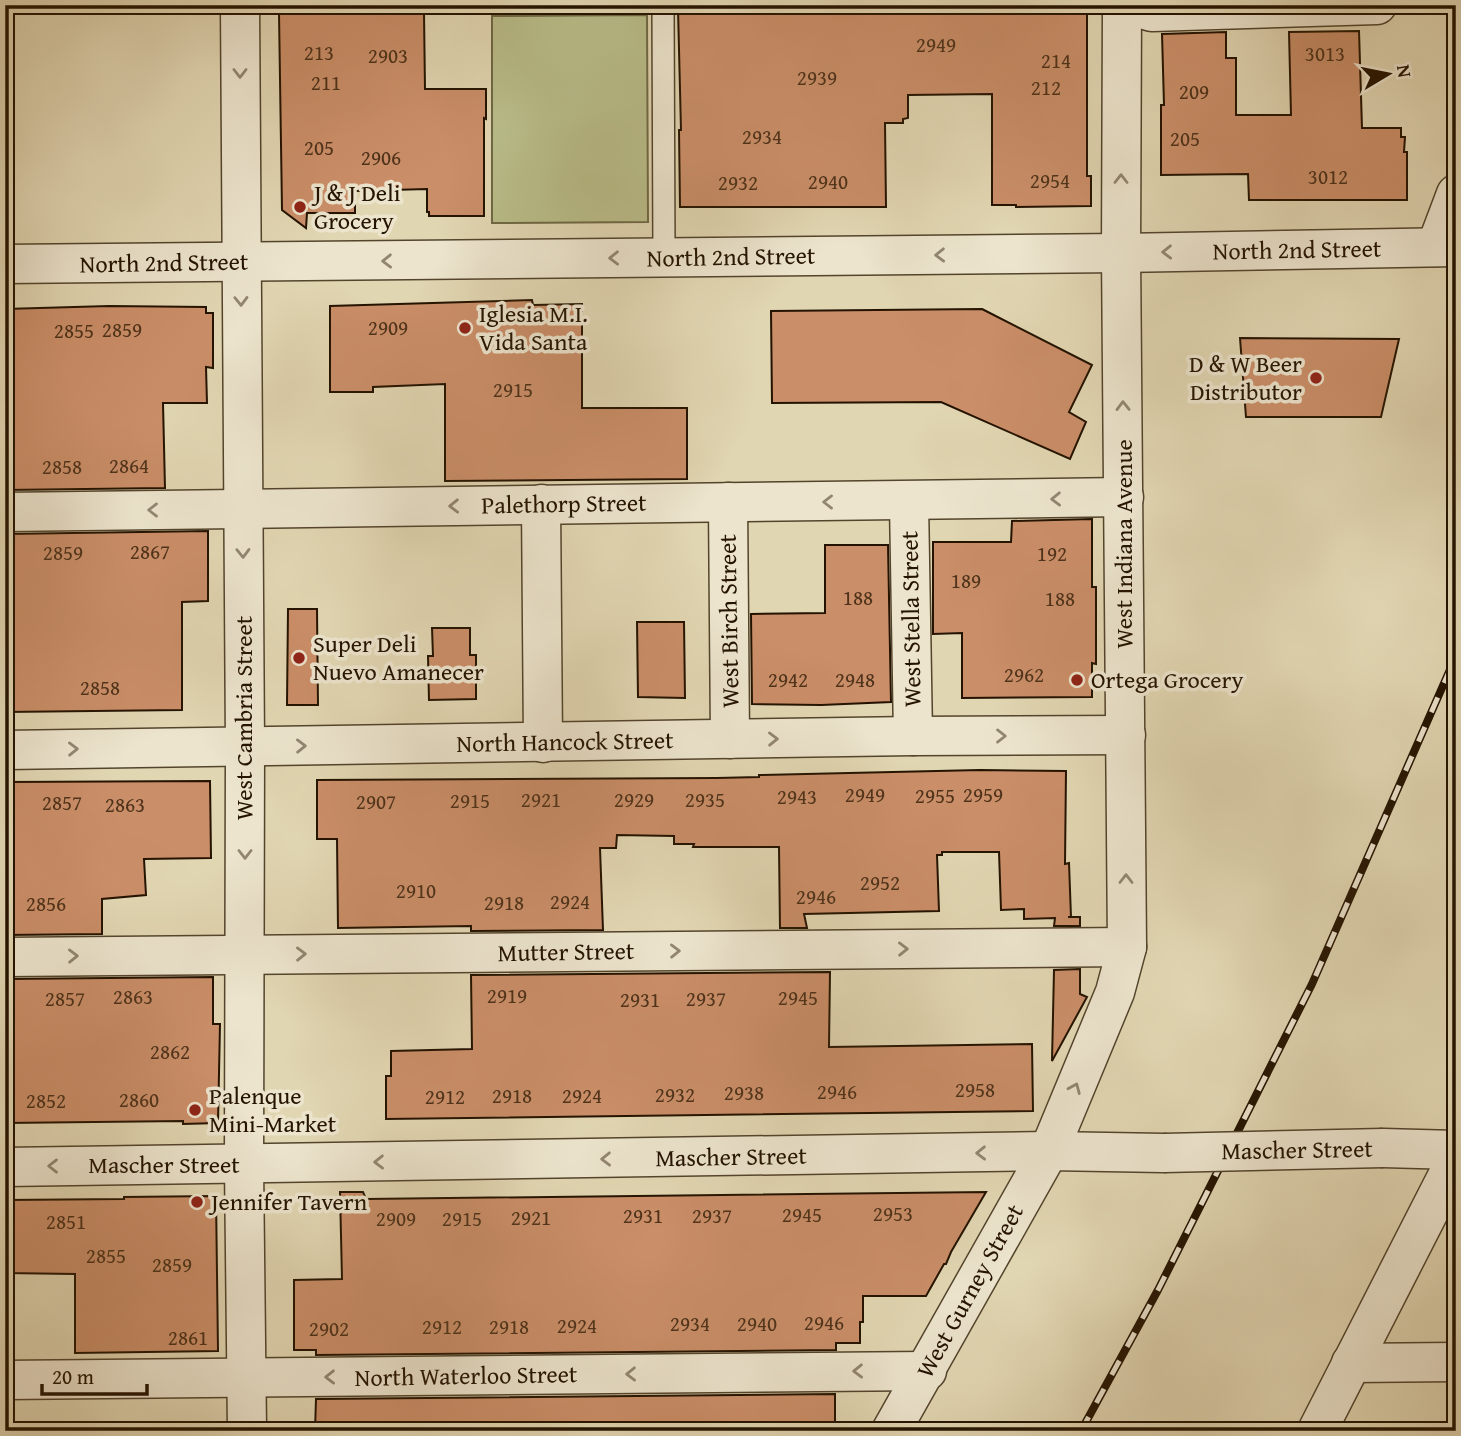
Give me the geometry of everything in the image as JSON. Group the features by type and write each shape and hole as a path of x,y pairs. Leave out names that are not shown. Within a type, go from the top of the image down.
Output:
{"street":[{"name":"West Cambria Street","path":"240,5 246,747 244,1165 247,1431"},
{"name":"West Indiana Avenue","path":"1049,1151 1115,992 1127,947 1121,253 1122,5"},
{"path":"1128,5 1152,12 1377,5"},
{"path":"1446,247 1456,194"},
{"name":"North 2nd Street","path":"5,264 1121,253 1446,247"},
{"name":"Palethorp Street","path":"5,512 909,502 1124,497"},
{"name":"West Birch Street","path":"727,502 730,739"},
{"name":"West Stella Street","path":"909,502 914,736"},
{"path":"541,504 543,743"},
{"name":"North Hancock Street","path":"5,750 1125,735"},
{"name":"Mutter Street","path":"5,957 1127,947"},
{"name":"Mascher Street","path":"5,1167 1049,1151 1164,1153 1383,1148 1456,1150"},
{"name":"West Gurney Street","path":"891,1431 1049,1151"},
{"path":"1317,1431 1456,1159"},
{"path":"1351,1363 1456,1362"},
{"name":"North Waterloo Street","path":"5,1380 927,1371"}],"lane":[{"path":"663,5 664,258"}],"green space":[{"path":"647,15 648,222 492,223 492,16"}],"building":[{"path":"1087,5 1087,176 1091,176 1091,206 992,205 992,94 908,95 908,118 903,119 903,123 885,123 886,207 680,207 678,9"},
{"path":"279,13 424,13 425,89 486,89 484,216 429,216 427,189 355,191 355,213 307,213 306,228 282,210"},
{"path":"1359,31 1362,128 1401,128 1401,137 1405,137 1404,152 1407,152 1407,200 1249,200 1248,174 1161,175 1161,105 1164,105 1162,34 1226,32 1226,58 1236,58 1236,115 1291,115 1289,32"},
{"path":"532,300 533,305 582,304 582,408 687,408 687,479 445,481 445,384 373,387 373,392 330,392 330,306"},
{"path":"206,307 206,313 213,313 213,368 206,367 207,403 163,403 165,488 5,490 5,309"},
{"path":"982,309 1092,365 1069,412 1086,422 1070,459 941,402 772,403 771,311"},
{"name":"D & W Beer Distributor","path":"1240,338 1399,339 1381,417 1246,417"},
{"path":"1092,519 1092,587 1096,587 1096,664 1092,663 1092,697 962,698 962,633 933,634 933,542 1011,542 1012,521"},
{"path":"208,531 208,601 182,602 182,710 5,712 5,534"},
{"path":"825,545 888,545 891,702 752,704 751,614 825,613"},
{"name":"Super Deli Nuevo Amanecer","path":"288,609 317,609 318,705 287,705"},
{"path":"637,622 684,622 685,698 638,697"},
{"path":"432,628 470,628 470,655 476,655 476,699 429,700 428,656 433,656"},
{"path":"980,770 1066,771 1065,864 1069,863 1071,917 1080,917 1080,926 1054,926 1055,918 1024,919 1024,909 1001,910 999,852 942,852 942,855 937,855 939,911 804,914 807,928 780,928 779,847 693,847 694,844 674,844 674,836 617,835 616,848 600,848 603,930 471,931 471,926 338,928 337,839 317,839 317,780 717,778"},
{"path":"210,781 211,858 144,859 146,895 102,899 102,934 5,935 5,782"},
{"path":"1080,969 1080,994 1087,997 1052,1061 1054,970"},
{"path":"830,972 829,1047 1032,1044 1033,1111 386,1119 386,1076 391,1076 391,1051 472,1049 471,975"},
{"path":"213,977 213,1024 220,1024 218,1123 5,1123 5,979"},
{"path":"340,1192 363,1192 366,1199 986,1192 926,1296 863,1296 860,1343 836,1343 836,1350 316,1355 316,1350 294,1350 294,1280 342,1279"},
{"path":"216,1196 218,1351 75,1353 75,1274 5,1273 5,1200"},
{"path":"835,1394 835,1431 315,1431 316,1399"}],"railway":[{"path":"1081,1431 1158,1290 1312,984 1456,656"}],"place":[{"name":"J & J Deli Grocery","path":"300,207"},
{"name":"Iglesia M.I. Vida Santa","path":"465,328"},
{"name":"D & W Beer Distributor","path":"1316,378"},
{"name":"Super Deli Nuevo Amanecer","path":"299,658"},
{"name":"Ortega Grocery","path":"1077,680"},
{"name":"Palenque Mini-Market","path":"195,1110"},
{"name":"Jennifer Tavern","path":"197,1202"}]}
